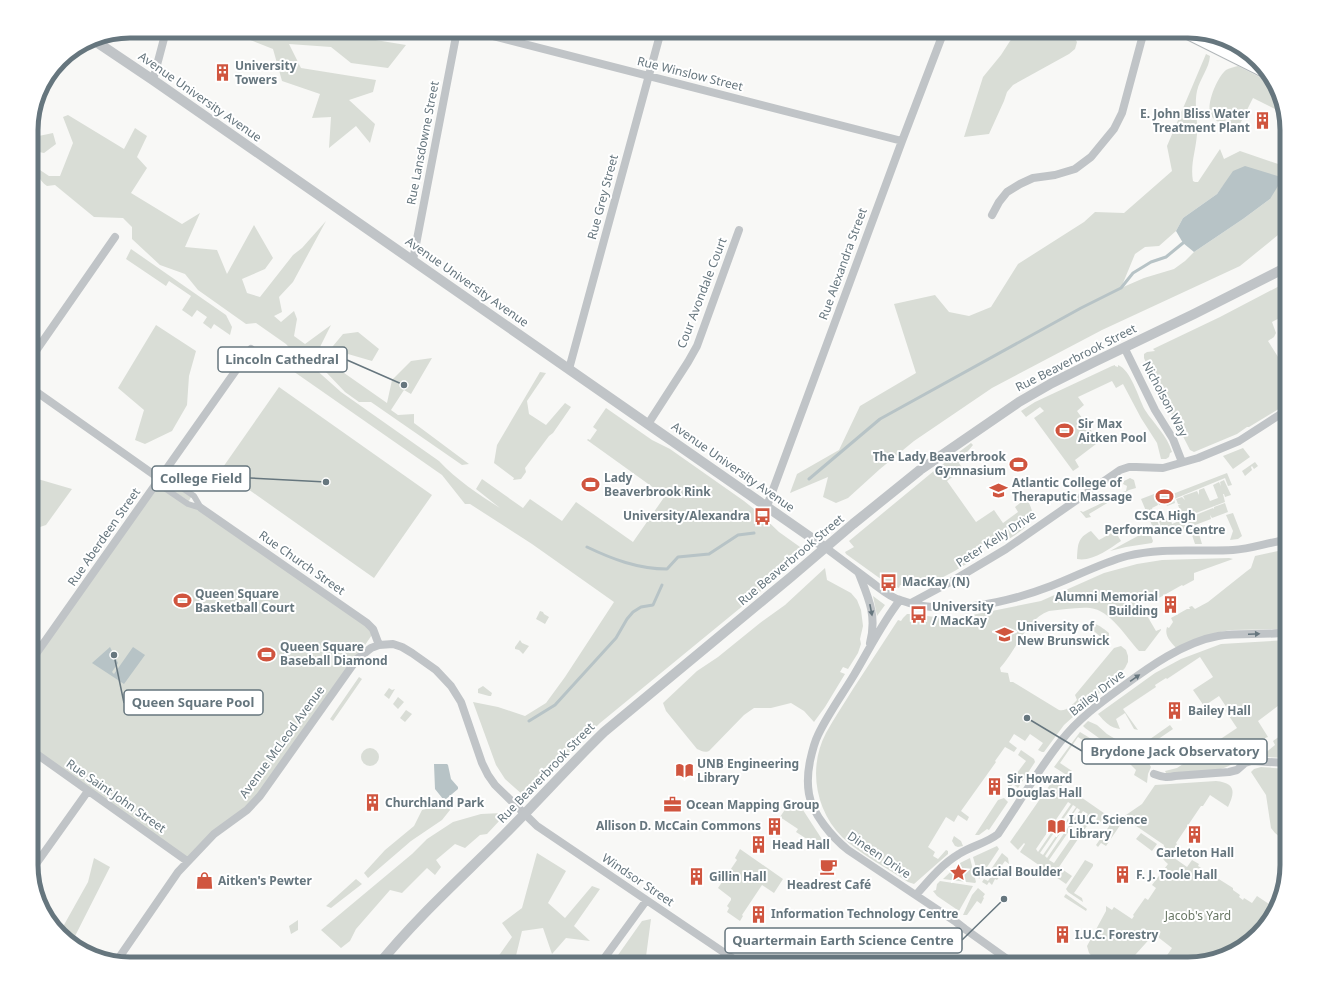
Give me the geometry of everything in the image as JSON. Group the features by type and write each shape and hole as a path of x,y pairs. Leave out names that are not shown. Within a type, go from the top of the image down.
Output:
{"main road":[{"path":"1203,40 1247,60"}],"street":[{"path":"153,80 164,38"},
{"name":"Rue Lansdowne Street","path":"412,260 457,38"},
{"name":"Rue Winslow Street","path":"501,38 902,141"},
{"name":"Rue Grey Street","path":"569,369 659,38"},
{"name":"Rue Alexandra Street","path":"766,506 941,38"},
{"path":"992,215 999,202 1007,192 1020,184 1033,178 1055,175 1075,169 1091,157 1114,129 1122,113 1142,38"},
{"name":"Avenue University Avenue","path":"99,44 826,548"},
{"name":"Cour Avondale Court","path":"648,424 697,346 739,230"},
{"path":"38,348 115,237"},
{"name":"Rue Beaverbrook Street","path":"385,957 415,922 604,732 920,470 1019,402 1124,347 1280,271"},
{"name":"Nicholson Way","path":"1124,347 1155,410 1173,439 1182,462"},
{"name":"Rue Aberdeen Street","path":"38,651 162,483 251,349"},
{"path":"38,393 162,483 188,504 201,508"},
{"name":"Peter Kelly Drive","path":"911,603 954,580 1006,549 1120,470 1129,467 1164,468 1198,458 1239,441 1280,415"},
{"path":"169,478 194,496 201,508"},
{"name":"Rue Church Street","path":"201,508 367,623 373,629 379,645"},
{"path":"826,548 892,597 911,603 960,608 977,606 1030,593 1103,564 1129,556 1159,551 1245,549 1280,541"},
{"path":"858,573 869,600 873,622 873,630 868,652"},
{"name":"Dineen Drive","path":"900,600 891,611 817,736 808,778 809,795 823,824 838,841 870,866 916,894 1004,957"},
{"name":"Bailey Drive","path":"916,894 939,870 958,854 989,840 998,834 1061,741 1075,725 1103,701 1164,658 1198,642 1217,636 1280,632"},
{"path":"379,645 393,644 402,647 436,670 450,686 461,702 482,763 488,775 495,785 524,814"},
{"name":"Avenue McLeod Avenue","path":"120,956 178,872 214,834 247,810 260,796 357,659 364,652 379,645"},
{"name":"Rue Saint John Street","path":"38,755 188,861"},
{"path":"1154,774 1169,777 1224,773 1237,770 1245,763 1252,761 1280,763"},
{"path":"38,862 88,791"},
{"name":"Windsor Street","path":"524,814 537,826 730,957"},
{"path":"605,957 646,901"}],"green space":[{"path":"363,38 406,45 388,68 351,63 331,47 289,44 301,68 376,80 373,92 349,100 375,124 370,143 356,126 329,148 331,117 312,118 320,94 282,81 273,49 248,39"},
{"path":"1013,38 1074,38 1077,42 1075,49 1069,54 1013,85 1007,92 989,134 964,137 983,77 1001,55"},
{"path":"1206,54 1210,56 1209,61 1198,86 1196,96 1197,134 1193,163 1193,181 1198,182 1220,149 1224,159 1240,151 1280,165 1280,233 1240,266 1102,330 992,388 914,441 848,498 836,503 823,497 828,477 790,493 797,474 839,450 860,406 916,373 894,304 935,295 949,312 969,316 991,307 1018,264 1084,222 1095,212 1124,213 1172,171 1167,146","holes":["1223,186 1270,199 1194,252 1174,269 1144,278 1121,288 1135,254 1145,247 1159,246 1176,231 1183,218 1217,194"]},
{"path":"1238,66 1265,80 1271,89 1278,110 1253,98 1237,130 1212,117 1210,107 1213,93 1222,74 1230,68"},
{"path":"68,115 124,149 135,128 147,136 137,157 147,168 131,193 182,224 200,213 185,247 217,250 227,274 254,225 273,258 265,269 242,279 247,293 260,297 293,255 302,248 326,221 293,282 279,297 282,312 274,316 281,322 294,311 297,319 294,336 305,344 331,325 317,353 323,358 343,334 358,332 379,349 372,361 348,354 337,368 387,403 392,380 411,361 432,358 411,394 404,390 391,410 398,415 414,414 414,423 469,464 462,465 371,402 359,402 345,392 325,371 293,352 286,344 256,323 246,324 198,290 185,274 160,265 132,239 132,227 123,218 94,217 55,185 47,186 44,184 38,176 38,169 49,176 60,176 73,143 63,117"},
{"path":"53,133 56,144 44,153 38,152 38,136"},
{"path":"131,249 226,315 232,327 230,335 214,324 211,329 203,323 207,317 197,310 192,317 182,310 191,296 169,281 166,286 126,259"},
{"path":"1280,286 1280,318 1272,322 1276,333 1274,337 1268,341 1280,360 1280,408 1237,434 1194,452 1190,450 1148,368 1144,354 1155,351 1153,349 1220,317"},
{"path":"156,325 196,351 189,376 187,405 172,431 145,444 135,440 144,410 118,388"},
{"path":"276,347 282,348 304,359 341,392 439,461 460,481 500,508 476,489 482,479 523,508 530,499 562,521 576,502 633,542 665,496 587,440 590,440 597,430 593,427 606,408 652,440 670,449 744,501 779,532 800,547 801,551 793,561 767,586 600,723 529,794 523,795 505,779 496,765 473,702 498,707 525,716 546,703 565,677 614,602 532,544 470,504 465,504 442,475 270,355"},
{"path":"1115,365 1118,367 1118,365 1127,372 1145,410 1164,435 1172,452 1166,459 1161,459 1157,443 1141,418 1123,384 1116,388 1112,381 1078,397 1084,405 1077,411 1093,433 1098,433 1101,439 1075,460 1079,467 1073,471 1034,418 1044,411 1040,407 1026,417 1021,411 1035,402"},
{"path":"540,372 546,373 527,401 529,414 546,425 565,403 571,407 553,433 549,436 525,468 526,472 521,479 513,480 514,478 494,463 497,445"},
{"path":"279,387 432,495 374,578 221,470"},
{"path":"971,443 973,445 957,460 963,469 947,481 976,522 994,510 1003,523 1018,512 1015,507 1026,498 1032,510 1032,516 1024,529 1006,541 1001,533 967,554 971,561 946,576 918,586 900,585 899,588 885,582 846,554 845,552 854,547 849,541 935,470"},
{"path":"1243,448 1250,457 1233,469 1223,456"},
{"path":"1255,462 1258,466 1254,469 1252,466 1252,470 1245,476 1242,471"},
{"path":"1227,473 1232,485 1228,486 1225,478 1174,499 1175,503 1167,506 1165,502 1159,505 1156,498 1158,505 1152,508 1160,528 1163,527 1161,527 1159,521 1170,517 1172,524 1186,518 1187,520 1188,518 1213,508 1214,509 1214,507 1225,503 1228,512 1212,518 1210,515 1211,519 1182,530 1180,526 1156,535 1141,499 1167,489 1170,495"},
{"path":"1130,478 1134,480 1136,488 1129,490 1089,514 1091,517 1086,518 1080,511 1083,512 1126,491 1127,486 1123,484 1124,481"},
{"path":"38,479 72,489 46,525 38,528"},
{"path":"167,480 191,497 189,501 164,485"},
{"path":"1224,480 1231,495 1225,497 1223,494 1225,502 1183,518 1178,505 1181,504 1178,504 1176,499 1182,497 1185,500 1183,496 1197,491 1199,495 1199,490 1204,488 1210,501 1218,498 1213,485 1219,482 1221,486 1220,482"},
{"path":"155,486 163,487 188,504 201,508 374,632 260,796 187,861 38,755 38,651"},
{"path":"1233,513 1242,536 1238,539 1230,540 1233,531 1226,515"},
{"path":"1195,527 1196,533 1199,534 1202,544 1195,544 1190,529"},
{"path":"1149,530 1153,541 1152,543 1110,551"},
{"path":"1091,531 1099,540 1115,531 1121,541 1094,557 1089,559 1077,559 1079,542 1083,536"},
{"path":"1280,551 1280,629 1231,630 1215,633 1176,648 1168,639 1166,633 1167,627 1169,628 1173,622 1171,618 1187,609 1190,609 1189,607 1192,606 1195,609 1208,602 1251,568 1255,556"},
{"path":"1233,559 1194,573 1194,580 1150,603 1147,597 1139,602 1156,631 1161,629 1145,651 1139,651 1111,619 1097,610 1090,608 1049,611 1034,620 1000,668 1001,672 1008,673 1010,682 1013,682 1059,710 1066,709 1077,700 1075,695 1114,648 1121,646 1126,650 1128,662 1125,668 1113,681 1064,725 1044,752 1038,750 1043,743 1030,734 1025,741 1014,734 1009,742 1017,748 1014,752 1005,747 961,811 969,817 967,821 958,815 954,822 946,817 928,847 935,852 933,856 938,859 946,850 948,851 948,854 914,884 908,882 857,850 842,837 833,826 820,801 817,788 817,760 820,746 836,716 898,620 901,621 907,614 952,619 1041,601 1104,573 1137,564 1162,560"},
{"path":"825,568 827,580 851,593 857,600 861,610 863,626 860,639 861,644 858,653 848,669 843,667 840,672 845,674 825,707 814,722 804,711 791,703 771,708 754,708 744,715 709,751 704,752 697,749 666,711 663,703 697,671 718,657 785,605"},
{"path":"873,596 885,605 877,616"},
{"path":"540,611 549,617 545,624 536,619"},
{"path":"1088,623 1094,623 1102,627 1109,633 1109,637 1103,639 1088,626"},
{"path":"520,640 522,643 529,646 523,654 519,650 515,649"},
{"path":"1280,640 1280,704 1258,721 1268,737 1248,744 1242,755 1235,762 1226,767 1206,772 1166,773 1165,771 1177,768 1237,728 1225,710 1227,708 1219,696 1204,706 1193,690 1213,677 1200,657 1167,679 1166,678 1155,685 1156,687 1123,709 1138,730 1134,729 1125,713 1116,719 1120,729 1110,726 1098,714 1155,673 1181,659 1221,644"},
{"path":"359,677 362,679 333,721 330,719"},
{"path":"483,686 492,693 491,696 478,693 478,689"},
{"path":"389,688 392,690 395,689 389,699 384,695"},
{"path":"398,697 404,702 398,709 393,704"},
{"path":"406,710 412,714 405,722 400,718"},
{"path":"1088,721 1097,725 1117,740 1118,743 1110,746 1085,728 1083,726"},
{"path":"1170,725 1173,729 1154,742 1161,753 1157,753 1147,760 1151,767 1148,774 1147,783 1134,775 1136,770 1116,750 1143,744"},
{"path":"1080,732 1093,740 1090,745 1078,737 1060,763 1072,771 1069,775 1065,774 1054,767"},
{"path":"1280,736 1280,758 1266,757 1264,754 1275,745 1273,741"},
{"path":"370,748 376,751 379,757 376,763 370,766 364,763 361,757 364,751"},
{"path":"1021,750 1034,759 1035,762 1018,788 1013,784 1009,789 1008,785 1026,761 1018,755"},
{"path":"1261,767 1280,768 1280,837 1271,828 1266,795 1251,772 1254,769"},
{"path":"1056,776 1064,782 1058,792 1060,793 1065,786 1111,818 1106,826 1093,817 1059,867 1072,876 1066,884 1020,852 1025,844 1024,843 1018,850 1010,842","holes":["1068,802 1071,804 1038,852 1036,849","1073,805 1076,807 1043,855 1040,853","1077,808 1080,810 1047,858 1045,856","1083,811 1088,814 1054,863 1049,860"]},
{"name":"Jacob's Yard","path":"1216,781 1223,782 1230,786 1233,793 1228,807 1210,795 1176,843 1177,844 1170,855 1187,867 1192,860 1199,864 1198,866 1233,888 1233,890 1240,895 1239,897 1243,900 1244,898 1252,903 1257,896 1271,905 1261,921 1249,934 1229,948 1212,954 1188,957 1166,957 1172,948 1154,934 1133,957 1093,957 1089,953 1087,946 1106,911 1106,906 1112,910 1114,907 1132,919 1134,916 1133,915 1145,898 1148,900 1156,888 1152,885 1168,864 1162,857 1164,845 1123,817 1142,804 1155,785"},
{"path":"1004,798 1008,802 989,830 987,829 979,835 975,835 998,800"},
{"path":"790,802 803,810 827,847 826,846 824,850 796,832 798,829 780,817"},
{"path":"447,804 450,810 442,820 411,841 368,878 364,873 385,850 414,826 422,810"},
{"path":"502,813 501,819 487,834 480,835 465,848 455,844 436,860 441,867 435,875 427,868 402,893 390,890 356,929 350,941 341,948 321,930 412,854 427,839 453,822 481,814"},
{"path":"1116,820 1123,821 1106,846 1101,843 1098,847 1096,845 1112,822"},
{"path":"1141,833 1157,844 1152,851 1136,839"},
{"path":"954,836 961,841 963,846 955,846 952,841"},
{"path":"997,846 999,849 979,879 973,857"},
{"path":"740,849 783,879 774,893 762,885 742,915 743,916 740,921 727,912 729,908 727,906 731,898 718,888 737,860 735,858"},
{"path":"537,853 566,871 548,903 565,918 592,886 600,889 574,926 590,941 566,938 552,954 543,928 522,931 516,957 498,957 512,937 502,923 522,908"},
{"path":"1002,853 1008,858 1009,864 1005,861 997,872 1001,875 997,880 995,879 992,885 989,882 987,885 982,882 984,879 988,881 990,878 987,875"},
{"path":"94,858 110,867 74,938 63,928 88,882"},
{"path":"970,858 975,883 943,879 960,863"},
{"path":"1085,860 1093,864 1093,866 1074,893 1082,898 1083,902 1066,889"},
{"path":"356,879 362,884 331,908 326,906"},
{"path":"940,881 973,886 959,911 937,896 933,891 936,890 937,884"},
{"path":"978,888 985,894 981,904 977,901 967,915 963,915 972,895"},
{"path":"1066,894 1087,909 1086,911 1064,897"},
{"path":"651,919 646,957 620,957 618,955 642,921"},
{"path":"298,920 298,930 291,934 289,926"}],"shaded area":[{"path":"1245,166 1280,177 1280,180 1270,199 1194,252 1183,243 1176,231 1183,218 1217,194 1233,171"},
{"path":"110,647 118,663 112,672 114,674 133,647 145,655 124,684 92,663"},
{"path":"434,764 447,764 451,779 458,787 458,789 446,799 443,799 435,789"}],"waterway":[{"path":"809,479 880,419 1081,308 1121,288 1133,273 1151,262 1166,257 1183,243"},
{"path":"587,547 606,556 636,565 656,569 667,569 678,557 709,554 738,535 754,533"},
{"path":"529,721 555,705 616,638 633,612 641,607 653,605 662,585"}],"place":[{"name":"University Towers","path":"222,73"},
{"name":"E. John Bliss Water Treatment Plant","path":"1263,121"},
{"name":"Lincoln Cathedral","path":"404,385"},
{"name":"Sir Max Aitken Pool","path":"1065,431"},
{"name":"The Lady Beaverbrook Gymnasium","path":"1019,464"},
{"name":"College Field","path":"326,482"},
{"name":"Lady Beaverbrook Rink","path":"591,485"},
{"name":"Atlantic College of Theraputic Massage","path":"999,490"},
{"name":"CSCA High Performance Centre","path":"1165,497"},
{"name":"University/Alexandra","path":"763,516"},
{"name":"MacKay (N)","path":"889,582"},
{"name":"Queen Square Basketball Court","path":"182,601"},
{"name":"Alumni Memorial Building","path":"1171,604"},
{"name":"University / MacKay","path":"919,614"},
{"name":"University of New Brunswick","path":"1004,634"},
{"name":"Queen Square Baseball Diamond","path":"267,654"},
{"name":"Queen Square Pool","path":"114,655"},
{"name":"Bailey Hall","path":"1175,711"},
{"name":"Brydone Jack Observatory","path":"1027,718"},
{"name":"UNB Engineering Library","path":"684,771"},
{"name":"Sir Howard Douglas Hall","path":"994,786"},
{"name":"Churchland Park","path":"372,803"},
{"name":"Ocean Mapping Group","path":"673,805"},
{"name":"Allison D. McCain Commons","path":"774,826"},
{"name":"I.U.C. Science Library","path":"1056,827"},
{"name":"Carleton Hall","path":"1195,834"},
{"name":"Head Hall","path":"759,845"},
{"name":"Headrest Café","path":"829,866"},
{"name":"Glacial Boulder","path":"959,872"},
{"name":"F. J. Toole Hall","path":"1123,875"},
{"name":"Gillin Hall","path":"696,877"},
{"name":"Aitken's Pewter","path":"205,881"},
{"name":"Quartermain Earth Science Centre","path":"1004,899"},
{"name":"Information Technology Centre","path":"758,914"},
{"name":"I.U.C. Forestry","path":"1062,935"}]}
